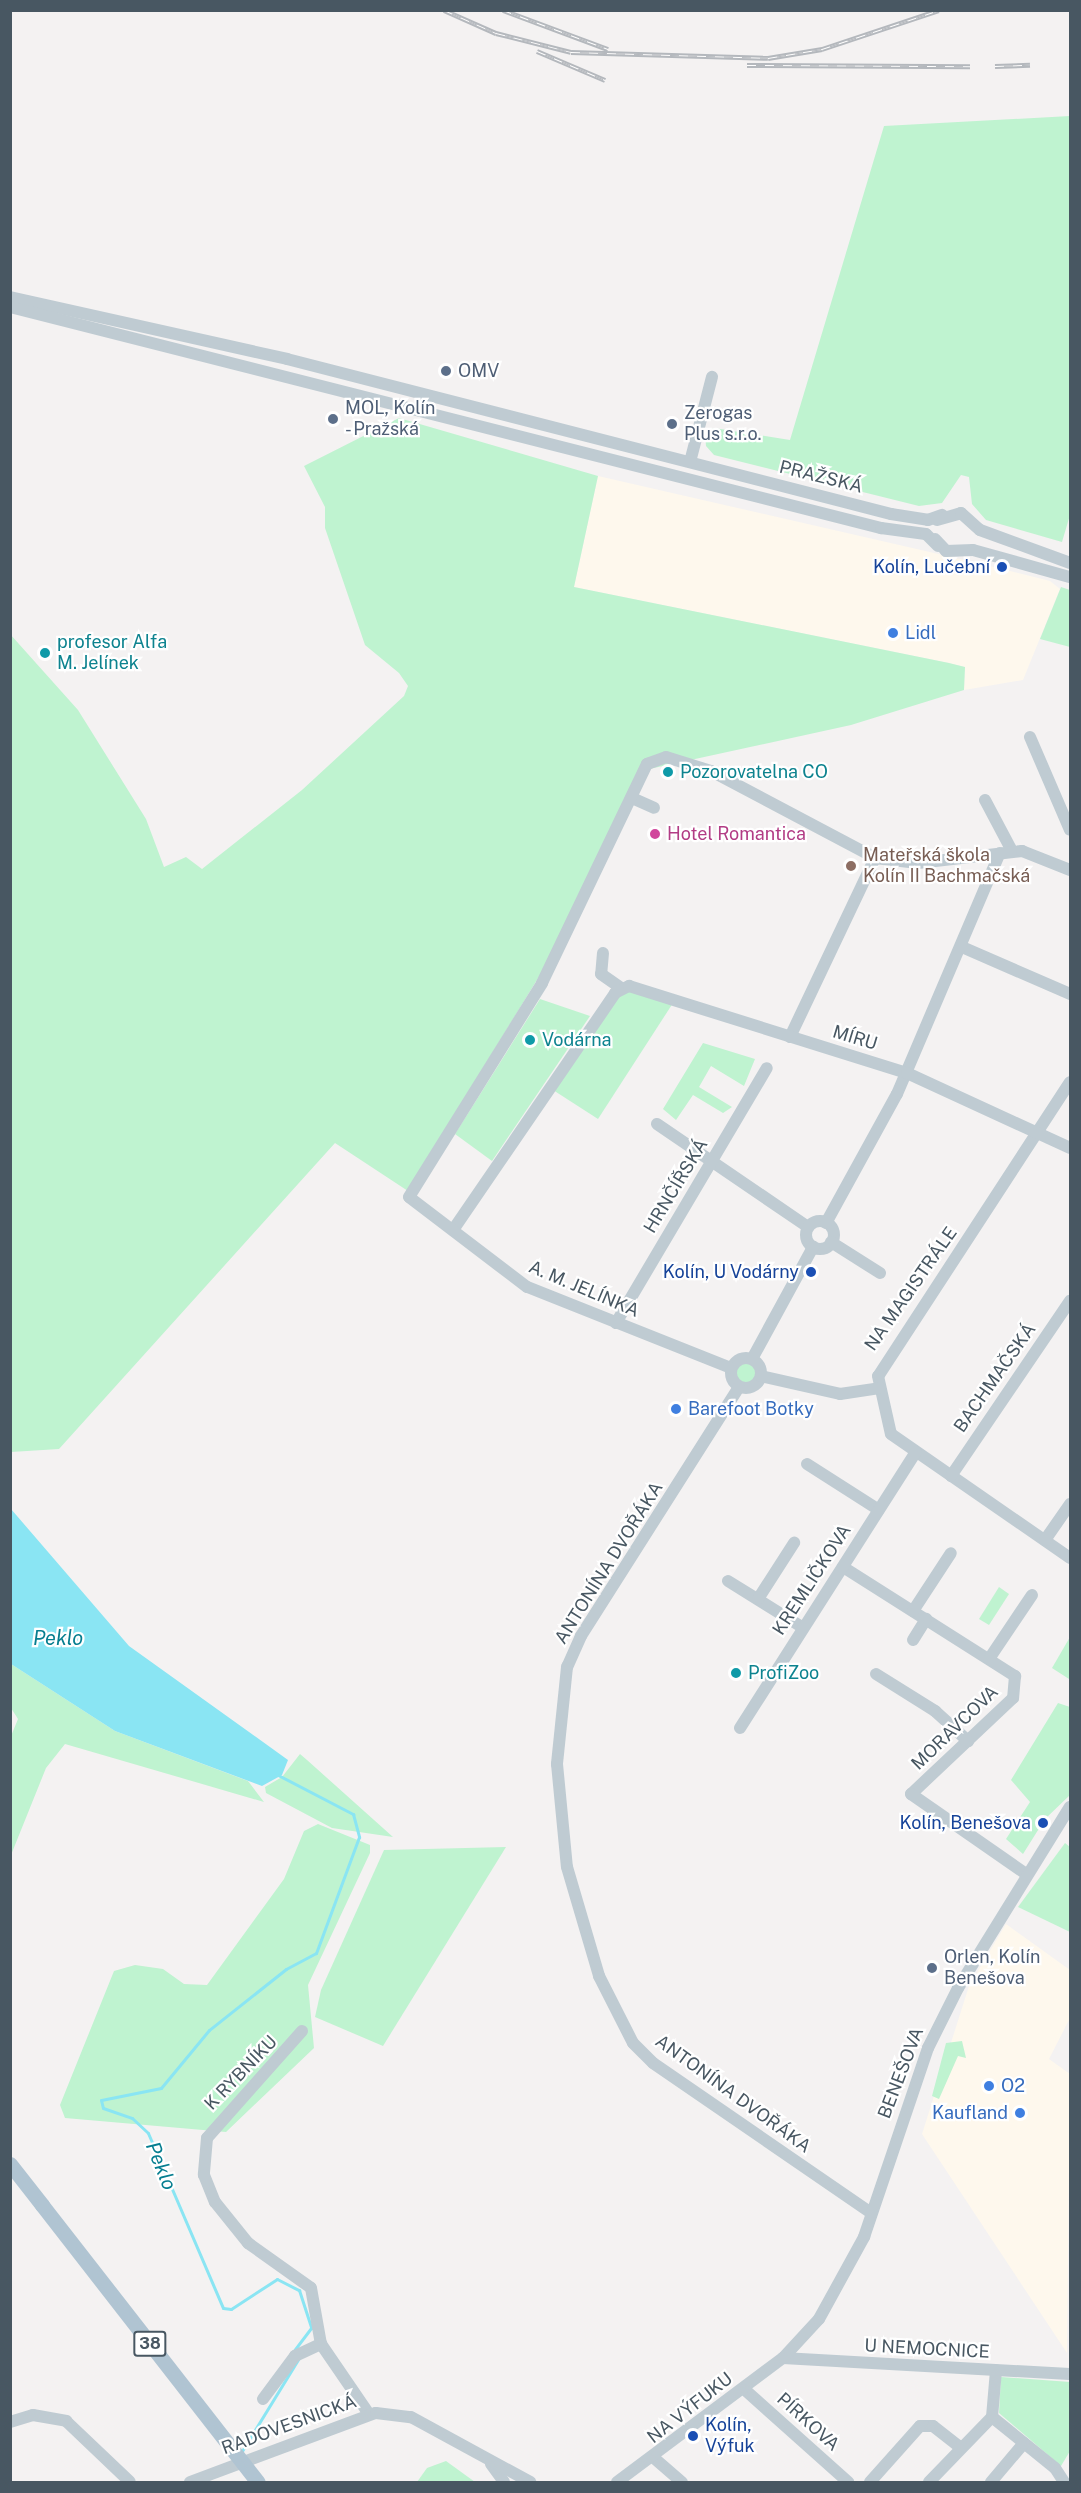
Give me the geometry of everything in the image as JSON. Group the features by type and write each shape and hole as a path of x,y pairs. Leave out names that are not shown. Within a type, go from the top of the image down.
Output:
{"main road":[{"name":"38","path":"10,2164 258,2482"}],"street":[{"name":"PRAŽSKÁ","path":"10,297 166,330 910,518 942,515"},
{"path":"10,307 881,528 923,533 938,546 1071,577"},
{"path":"690,462 712,377"},
{"path":"938,546 934,528 942,515 958,513 980,531 1071,563"},
{"path":"961,551 973,537 971,522"},
{"path":"1030,736 1071,830"},
{"path":"654,808 632,798 647,764 666,757 711,771 875,858 918,863 1006,852 1071,870"},
{"name":"A. M. JELÍNKA","path":"632,798 542,983 409,1197 527,1287 731,1368"},
{"path":"657,1124 808,1227 826,1223 907,1073 1006,852 985,800"},
{"path":"790,1037 875,858"},
{"path":"962,946 1071,994"},
{"name":"MÍRU","path":"603,953 601,974 621,988 907,1073 1041,1132 1071,1148"},
{"path":"453,1230 621,988"},
{"name":"HRNČÍŘSKÁ","path":"616,1323 767,1068"},
{"name":"NA MAGISTRÁLE","path":"1071,1082 1041,1132 880,1367 880,1388 889,1431 1071,1558"},
{"path":"826,1223 833,1231 831,1242"},
{"path":"808,1227 806,1238 813,1246"},
{"path":"752,1359 813,1246 831,1242 880,1273"},
{"name":"BACHMAČSKÁ","path":"951,1476 1071,1301"},
{"path":"752,1359 741,1358 731,1368 739,1387 753,1387 761,1376"},
{"path":"752,1359 761,1376 840,1394 880,1388"},
{"name":"ANTONÍNA DVOŘÁKA","path":"739,1387 575,1648 559,1707 560,1816 585,1938 618,2018 633,2043 679,2082 871,2213"},
{"name":"KREMLIČKOVA","path":"740,1728 802,1627 916,1452"},
{"path":"807,1464 879,1510"},
{"path":"1045,1540 1071,1504"},
{"path":"758,1599 794,1543"},
{"path":"913,1611 951,1553"},
{"name":"MORAVCOVA","path":"843,1567 1015,1676 1018,1686 968,1741 911,1794 1026,1874"},
{"path":"728,1581 802,1627"},
{"path":"989,1659 1032,1595"},
{"path":"913,1640 926,1619"},
{"path":"876,1674 935,1711 968,1741"},
{"name":"BENEŠOVA","path":"783,2358 844,2281 871,2213 928,2048 1026,1874 1071,1807"},
{"name":"K RYBNÍKU","path":"302,2031 224,2114 207,2138 202,2158 216,2202 248,2243 311,2288 321,2344 369,2414"},
{"path":"262,2399 297,2355 321,2344"},
{"name":"U NEMOCNICE","path":"783,2358 1071,2374"},
{"name":"NA VÝFUKU","path":"617,2482 654,2458 783,2358"},
{"path":"929,2482 960,2447 992,2417 996,2370"},
{"name":"PÍRKOVA","path":"744,2389 848,2482"},
{"name":"RADOVESNICKÁ","path":"196,2481 242,2461 369,2414 411,2417 490,2463 530,2482"},
{"path":"10,2422 33,2415 66,2421 130,2482"},
{"path":"992,2417 1024,2443 1065,2482"},
{"path":"870,2482 920,2426 933,2426 960,2447"},
{"path":"991,2482 1024,2443"},
{"path":"654,2458 682,2482"},
{"path":"490,2463 504,2482"}],"shaded area":[{"path":"598,476 969,561 1050,581 1060,589 1023,680 964,690 965,667 574,587"},
{"path":"1006,1924 1070,1970 1070,2018 1049,2059 1070,2074 1067,2353 922,2134 969,1986"}],"green space":[{"path":"1070,116 1070,515 1062,542 986,520 972,504 969,477 961,475 942,503 919,506 714,455 706,446 705,433 714,428 790,440 884,126"},
{"path":"399,418 598,476 574,587 965,667 964,690 851,725 640,771 565,934 408,1191 335,1143 59,1449 11,1452 10,634 78,710 146,819 164,867 186,857 202,869 302,790 404,696 408,686 399,673 365,645 325,528 325,507 304,466"},
{"path":"1061,587 1070,590 1070,647 1040,639"},
{"path":"630,990 673,1003 598,1119 553,1090 621,991"},
{"path":"540,999 590,1016 492,1161 455,1134"},
{"path":"703,1043 755,1059 744,1086 711,1066 699,1087 732,1107 723,1113 693,1095 676,1120 663,1109"},
{"path":"742,1363 750,1363 756,1369 756,1377 750,1383 742,1383 736,1377 736,1369"},
{"path":"999,1587 1009,1594 989,1625 979,1619"},
{"path":"1070,1637 1070,1676 1069,1679 1052,1668"},
{"path":"11,1664 115,1731 248,1781 264,1802 65,1744 46,1768 11,1855 11,1736 18,1719 11,1708"},
{"path":"1058,1703 1070,1707 1070,1795 1045,1819 1023,1854 1006,1839 1030,1802 1011,1780"},
{"path":"300,1754 393,1837 332,1828 266,1793 265,1787 282,1777"},
{"path":"318,1824 370,1845 370,1853 308,1985 314,2048 226,2132 65,2118 60,2105 114,1971 135,1965 163,1969 184,1984 207,1985 284,1879 304,1831"},
{"path":"1065,1843 1070,1847 1070,1932 1018,1907"},
{"path":"506,1847 383,2046 315,2017 321,1990 384,1850"},
{"path":"962,2041 966,2058 958,2056 939,2099 932,2096 946,2043"},
{"path":"1001,2377 1070,2382 1070,2451 1061,2466 999,2413"},
{"path":"446,2461 475,2482 417,2482 427,2468"}],"water":[{"name":"Peklo","path":"11,1509 129,1646 288,1760 282,1775 262,1786 115,1731 11,1664"}],"waterway":[{"name":"Peklo","path":"278,1775 353,1814 359,1837 316,1953 286,1969 209,2030 161,2088 101,2100 103,2108 132,2118 148,2133 223,2308 231,2309 277,2279 299,2290 311,2328 293,2352"},
{"name":"Peklo","path":"242,2451 299,2358"}],"railway":[{"path":"444,10 496,33 571,52 768,58 822,49 939,10"},
{"path":"503,10 608,49"},
{"path":"537,51 605,80"},
{"path":"747,65 970,66"},
{"path":"995,66 1030,65"}],"place":[{"name":"OMV","path":"446,371"},
{"name":"MOL, Kolín - Pražská","path":"333,419"},
{"name":"Zerogas Plus s.r.o.","path":"672,424"},
{"name":"Kolín, Lučební","path":"1002,567"},
{"name":"Lidl","path":"893,633"},
{"name":"profesor Alfa M. Jelínek","path":"45,653"},
{"name":"Pozorovatelna CO","path":"668,772"},
{"name":"Hotel Romantica","path":"655,834"},
{"name":"Mateřská škola Kolín II Bachmačská","path":"851,866"},
{"name":"Vodárna","path":"530,1040"},
{"name":"Kolín, U Vodárny","path":"811,1272"},
{"name":"Barefoot Botky","path":"676,1409"},
{"name":"ProfiZoo","path":"736,1673"},
{"name":"Kolín, Benešova","path":"1043,1823"},
{"name":"Orlen, Kolín Benešova","path":"932,1968"},
{"name":"O2","path":"989,2086"},
{"name":"Kaufland","path":"1020,2113"},
{"name":"Kolín, Výfuk","path":"693,2436"}]}
